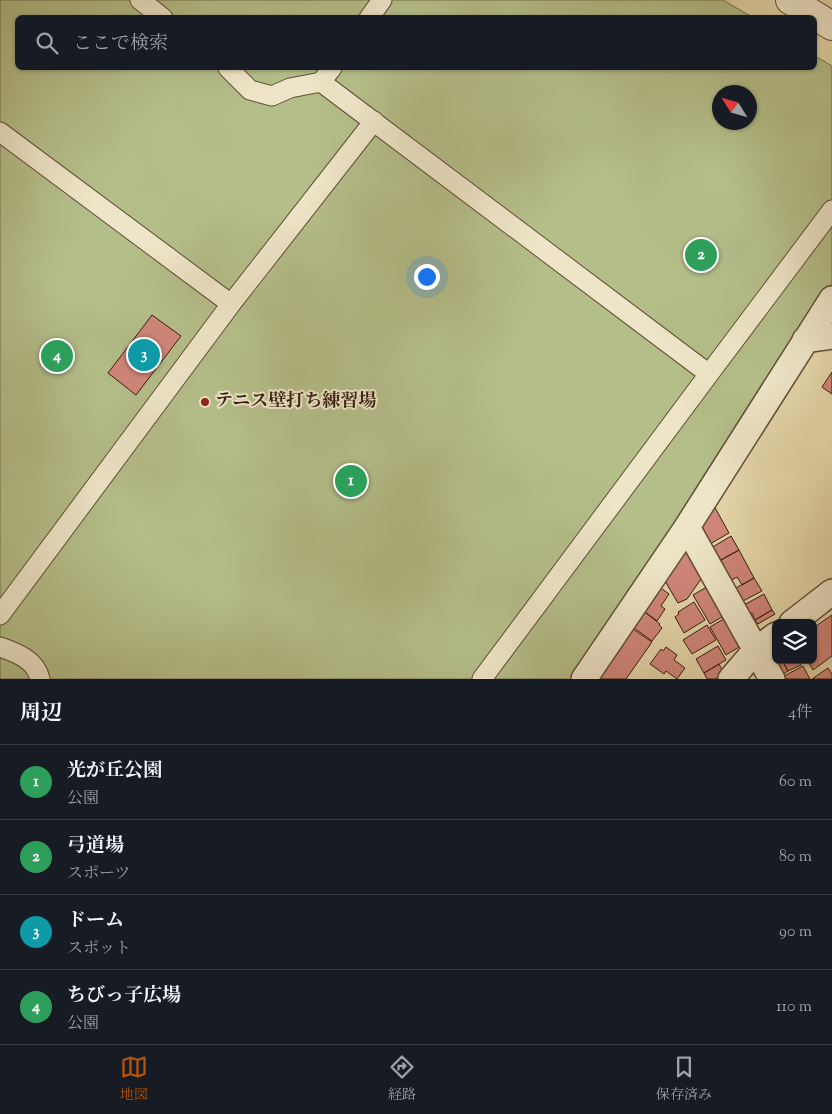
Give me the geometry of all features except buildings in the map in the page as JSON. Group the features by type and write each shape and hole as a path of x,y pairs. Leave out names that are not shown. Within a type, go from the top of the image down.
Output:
{"street":[{"path":"140,0 159,15"},
{"path":"371,15 382,0"},
{"path":"790,0 814,15"},
{"path":"817,17 832,26"},
{"path":"230,70 250,90 272,96 326,75 374,121 709,374"},
{"path":"0,615 231,304 374,121"},
{"path":"0,132 231,304"},
{"path":"482,679 832,210"},
{"path":"584,679 687,527 832,299"},
{"path":"805,340 832,336"},
{"path":"687,527 772,679"},
{"path":"797,619 832,592"},
{"path":"731,679 756,650 772,638"},
{"path":"0,647 22,655 38,669 40,679"}],"green space":[{"path":"0,0 723,0 749,15 15,15 15,70 817,70 817,57 832,66 832,283 572,679 0,679"}],"place":[{"name":"弓道場","path":"701,255"},
{"name":"ドーム","path":"144,355"},
{"name":"ちびっ子広場","path":"57,356"},
{"name":"テニス壁打ち練習場","path":"205,402"},
{"name":"光が丘公園","path":"351,481"}]}
